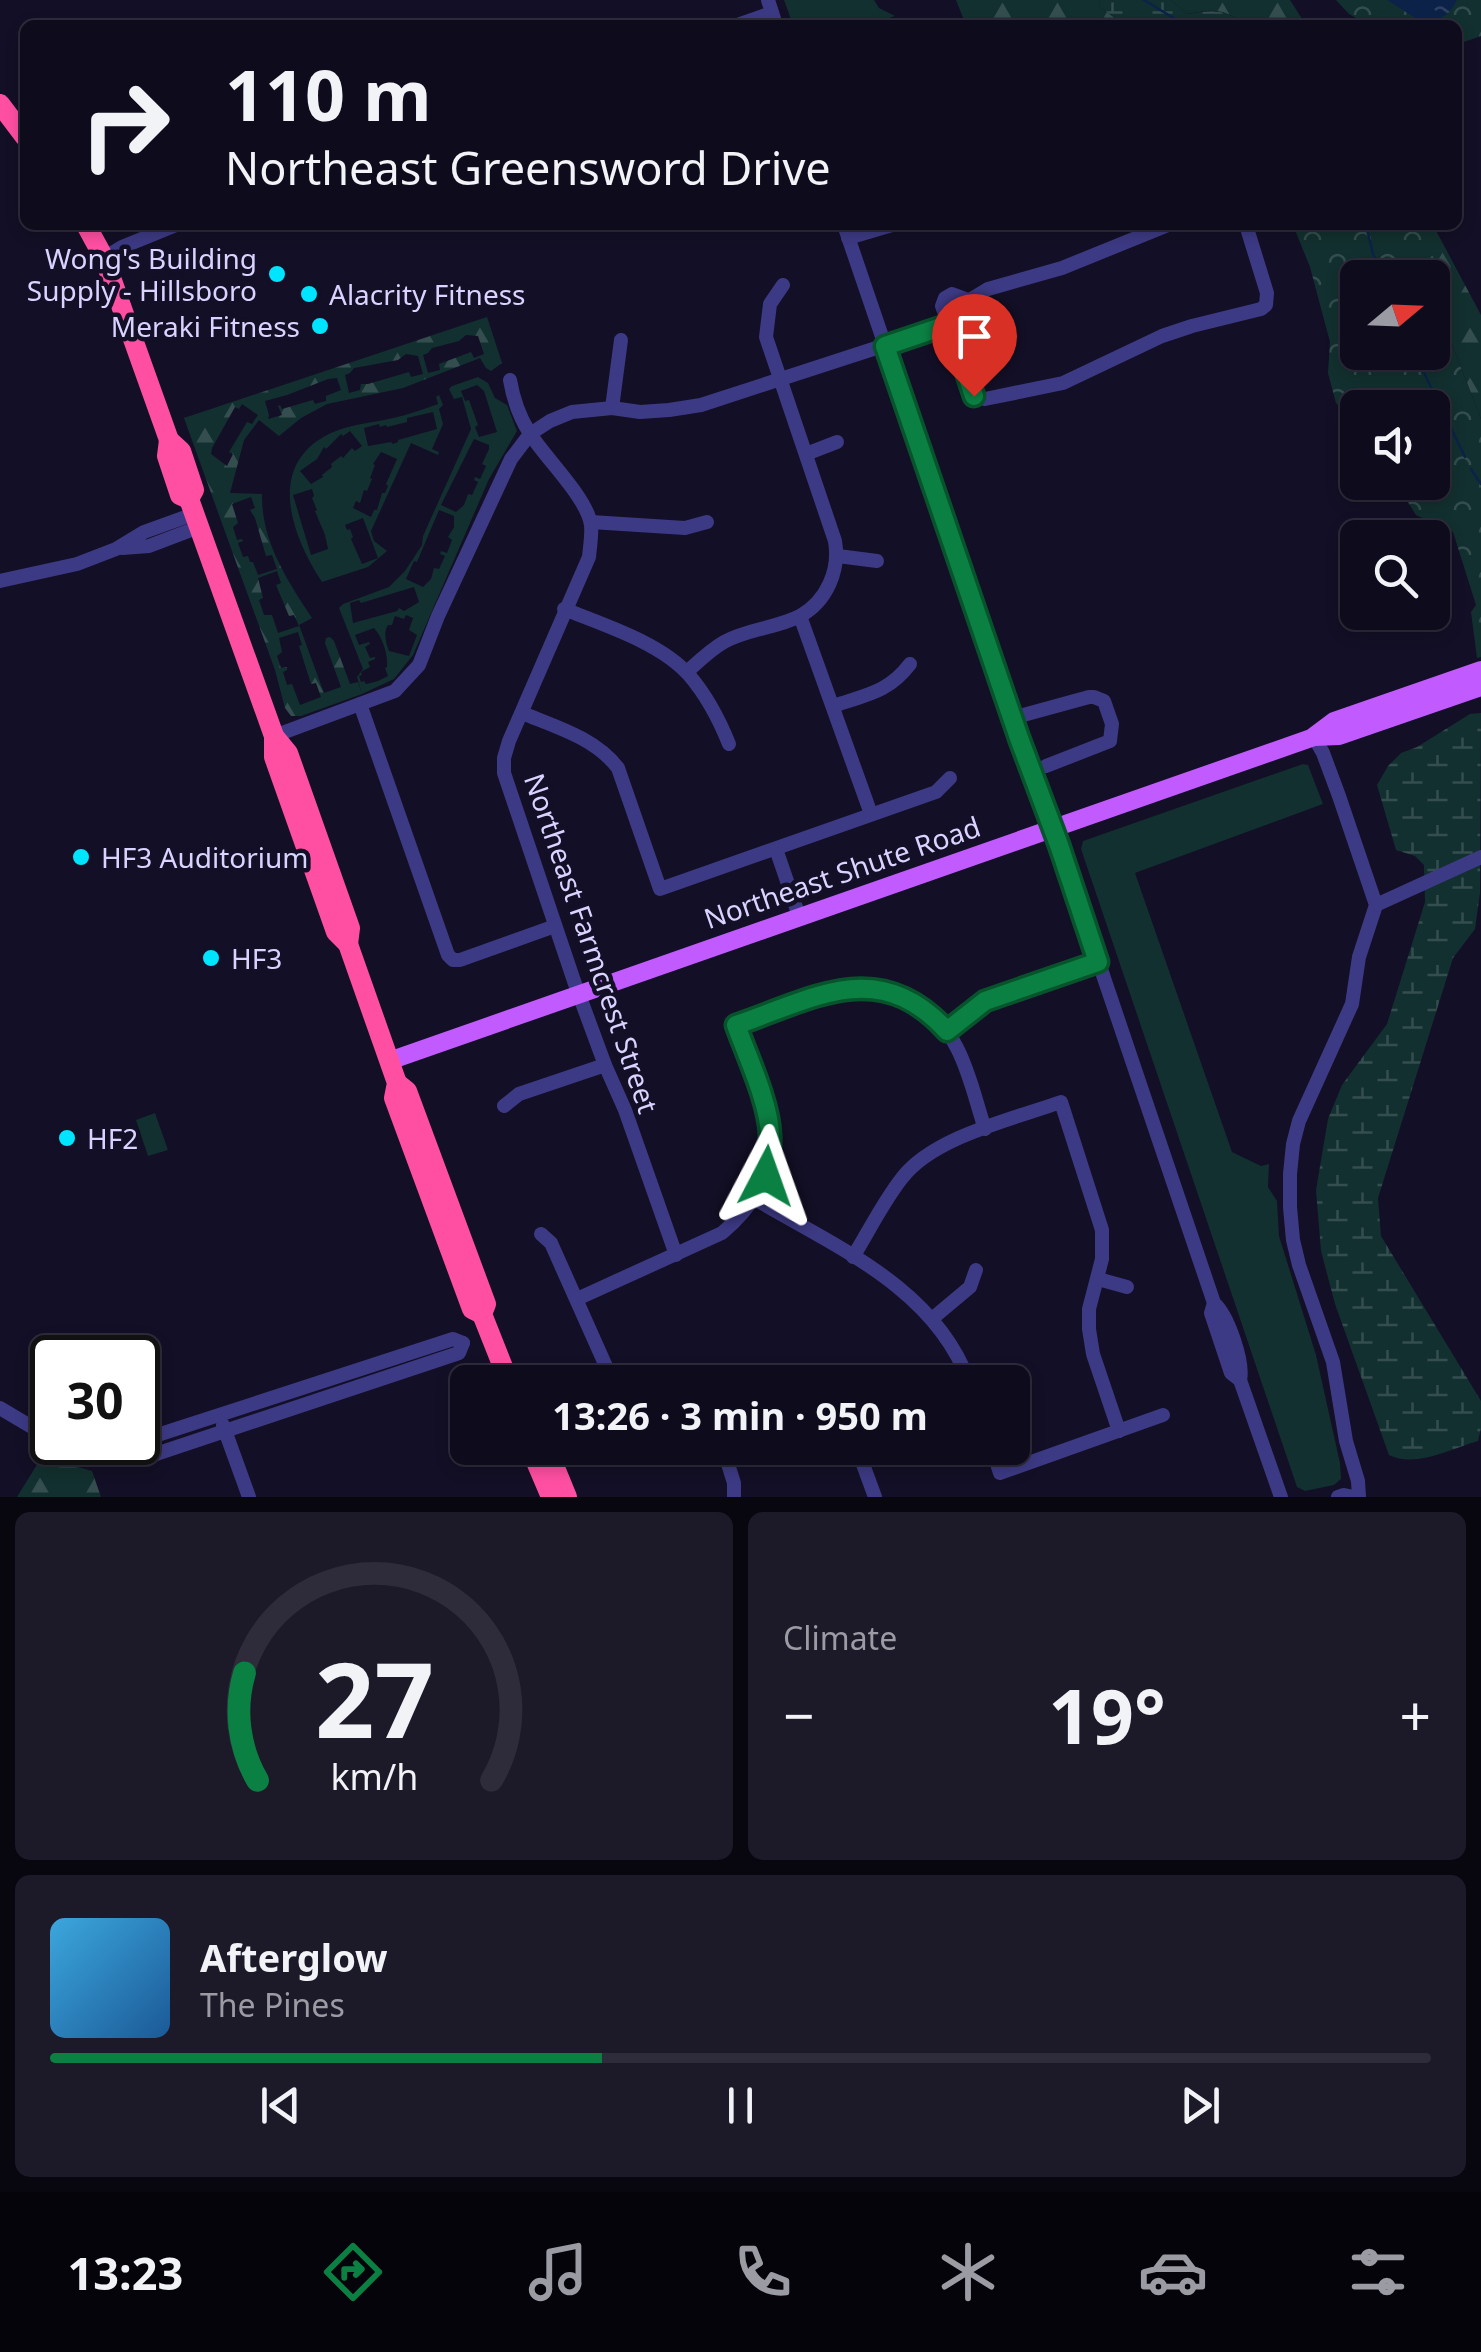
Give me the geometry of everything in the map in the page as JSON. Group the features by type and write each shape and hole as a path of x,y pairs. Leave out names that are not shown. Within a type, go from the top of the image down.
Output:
{"highway":[{"path":"0,104 20,130"},
{"path":"89,230 104,258 169,440 167,456 180,495 194,513 274,736 274,757 336,932 348,944 397,1083 407,1090 486,1304 486,1323 502,1365"},
{"path":"537,1465 551,1497"},
{"path":"554,1465 567,1497"}],"main road":[{"name":"Northeast Shute Road","path":"1314,737 1334,721 1481,670"},
{"name":"Northeast Shute Road","path":"389,1062 1314,737 1339,736 1481,687"}],"street":[{"path":"104,258 164,230"},
{"path":"950,324 974,396 985,399 1063,383 1162,336 1254,312 1266,305 1267,294 1248,230"},
{"path":"846,232 1214,1304 1211,1314 1232,1373 1240,1380 1281,1497"},
{"path":"274,736 395,690 419,665 511,458 530,434 550,421 572,412 612,408 640,412 701,405 781,380 950,324 970,301 988,289 1062,268 1132,232"},
{"path":"687,672 726,640 800,616 824,594 838,556 766,338 770,304 783,285"},
{"path":"612,408 622,340"},
{"path":"510,380 530,434 583,505 591,522 685,528 707,522"},
{"path":"806,454 837,442"},
{"path":"0,582 52,572 116,549 149,546 194,513"},
{"name":"Northeast Farmcrest Street","path":"591,522 589,556 509,741 504,773 579,994 676,1256"},
{"path":"838,556 877,562"},
{"path":"564,609 638,640 687,672 709,702 729,744"},
{"path":"800,616 870,814"},
{"path":"833,706 886,688 910,664"},
{"path":"1012,718 1094,697 1104,701 1112,724 1110,741 1046,766"},
{"path":"360,704 442,941 453,960 555,926"},
{"path":"522,713 606,752 618,768 660,889 936,792 950,778"},
{"path":"1314,737 1339,796 1376,905 1359,957 1352,1004 1299,1121 1290,1174 1298,1265 1333,1362 1346,1440 1358,1481 1356,1497 1338,1497"},
{"path":"776,848 800,916"},
{"path":"1376,905 1481,857"},
{"path":"947,1031 985,1001 1098,962"},
{"path":"577,1300 722,1232 756,1199 768,1166 770,1132 736,1025 836,990 890,991 916,1003 947,1031 958,1048 985,1129"},
{"path":"504,1106 520,1094 605,1065"},
{"path":"853,1257 902,1176 936,1148 1061,1102 1102,1230 1102,1259 1089,1308 1089,1329 1119,1431"},
{"path":"756,1199 887,1278 933,1318 961,1365"},
{"path":"541,1234 551,1243 606,1365"},
{"path":"933,1318 970,1286 976,1270"},
{"path":"1098,1278 1126,1287"},
{"path":"160,1452 459,1353 463,1343 486,1323"},
{"path":"160,1435 453,1339 463,1343"},
{"path":"0,1408 30,1426"},
{"path":"219,1415 249,1497"},
{"path":"1030,1462 1163,1416"},
{"path":"728,1465 734,1497"},
{"path":"863,1465 875,1497"},
{"path":"997,1465 1000,1473 1023,1465"}],"green space":[{"path":"784,0 874,0 879,8 895,16 883,20 791,20"},
{"path":"956,0 1099,0 1100,7 1118,20 964,20"},
{"path":"1099,0 1171,0 1187,14 1218,12 1237,20 1118,20 1100,7"},
{"path":"1171,0 1290,0 1303,20 1238,20 1218,11 1187,14"},
{"path":"1336,0 1481,0 1481,36 1462,43 1462,20 1359,20"},
{"path":"1295,230 1418,230 1435,260 1340,260 1340,370 1450,370 1450,339 1481,419 1481,657 1477,658 1471,612 1476,605 1450,531 1450,520 1427,520 1416,515 1407,500 1450,500 1450,390 1340,390 1340,407 1328,373 1330,342 1310,267"},
{"path":"1406,230 1436,230 1481,315 1481,419 1450,339 1450,260 1422,260"},
{"path":"487,317 502,363 491,371 480,358 403,388 327,404 279,436 259,420 244,440 230,493 262,494 271,544 312,618 299,625 324,693 341,687 325,643 330,637 350,684 358,682 362,694 301,716 291,716 285,708 275,670 184,418","holes":["466,335 478,336 484,354 474,358 471,352 439,364 440,370 428,373 423,355 432,348 459,341","406,354 418,356 423,374 411,377 409,372 361,384 360,390 349,393 345,375 354,368 398,360","337,378 341,390 315,404 313,400 282,409 280,405 282,415 268,419 265,401","242,404 258,415 252,424 247,422 229,452 233,454 227,466 211,454 235,407 239,409","251,497 255,508 250,510 266,556 272,555 277,569 258,575 253,562 248,556 243,557 238,543 243,541 237,540 233,527 238,523 232,504","277,571 281,583 276,585 289,616 294,615 299,626 278,633 272,615 264,615 259,600 263,598 258,578","298,632 311,684 316,683 321,697 300,705 292,684 287,685 283,672 287,667 281,668 277,656 282,652 279,638"]},
{"path":"478,377 488,383 495,398 507,405 517,431 489,479 413,655 394,679 362,694 357,677 363,669 339,608 343,604 389,587 422,545 471,429 462,397 454,399 449,389","holes":["477,385 484,391 497,432 479,437 469,400 465,401 461,391","474,439 489,445 482,464 486,466 480,479 475,477 478,482 472,495 468,494 456,512 441,505","439,510 454,516 447,553 441,551 445,556 439,569 434,568 423,587 406,579 414,561 417,562","414,587 419,602 404,611 399,608 353,623 350,603","395,616 413,618 409,630 417,635 409,656 389,651 386,631","374,628 384,647 388,676 366,684 361,682 361,672 370,667 368,662 375,657 370,658 365,647 369,642 359,645 355,635"]},
{"path":"439,395 443,405 439,409 443,424 432,449 438,455 411,443 371,531 374,541 387,551 368,567 322,582 294,522 291,481 297,463 310,446 331,433 421,410 438,404","holes":["433,412 437,429 393,444 368,446 364,428 379,424 387,427 407,422 407,418","350,431 362,446 341,456 323,477 311,484 300,471 317,459 324,447","381,452 397,459 371,517 353,508 367,491 373,464","312,489 328,549 311,555 293,495","363,518 378,558 362,564 350,529 345,525"]},
{"path":"1481,713 1480,893 1475,929 1453,958 1378,1198 1381,1236 1481,1401 1481,1428 1478,1441 1433,1456 1399,1458 1389,1455 1335,1304 1321,1251 1316,1190 1328,1119 1342,1085 1387,1024 1425,902 1424,865 1415,856 1396,850 1377,785 1401,753 1470,714"},
{"path":"1308,765 1323,804 1135,873 1232,1152 1261,1166 1269,1164 1268,1187 1277,1201 1279,1236 1316,1355 1340,1463 1341,1479 1334,1485 1305,1491 1297,1487 1081,849 1083,841"},
{"path":"155,1113 168,1150 148,1156 136,1120"},
{"path":"37,1465 73,1465 92,1471 101,1497 17,1497"}],"water":[{"path":"1387,0 1457,0 1442,17 1418,20"}],"waterway":[{"path":"1144,0 1177,20"},
{"path":"1367,230 1376,260"},
{"path":"1423,370 1465,457"},
{"path":"1471,469 1481,484"}],"place":[{"name":"Wong's Building Supply - Hillsboro","path":"277,274"},
{"name":"Alacrity Fitness","path":"309,294"},
{"name":"Meraki Fitness","path":"320,326"},
{"name":"HF3 Auditorium","path":"81,857"},
{"name":"HF3","path":"211,958"},
{"name":"HF2","path":"67,1138"}],"route":[{"path":"766,1176 770,1156 766,1110 736,1025 836,990 872,988 904,996 947,1031 985,1001 1098,962 885,346 950,324 974,396"}]}
